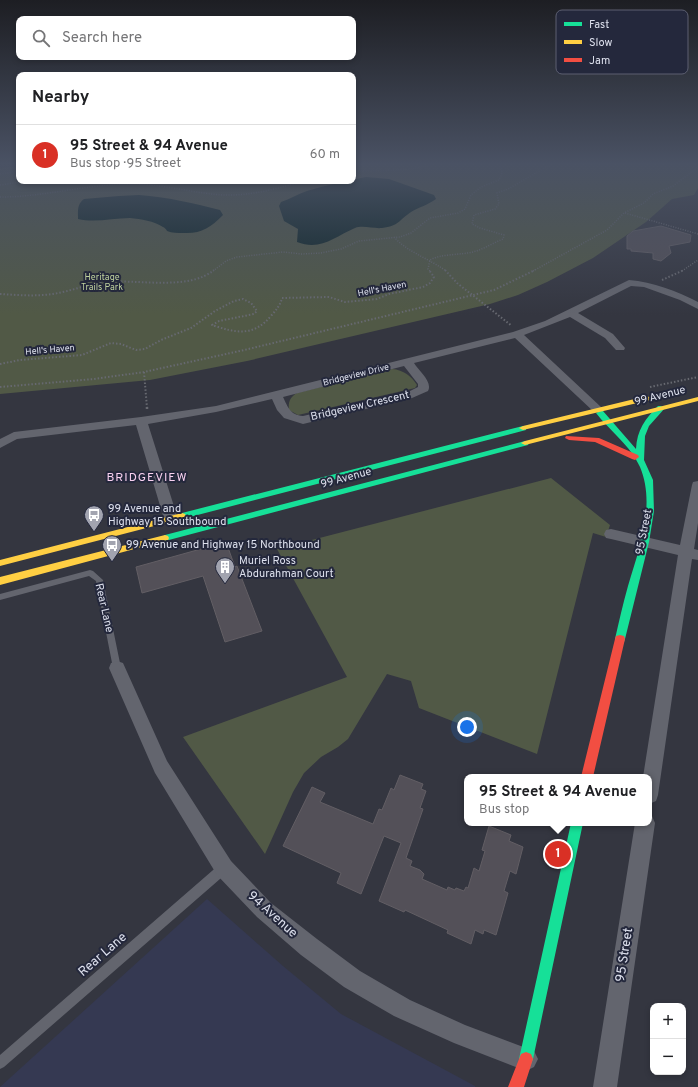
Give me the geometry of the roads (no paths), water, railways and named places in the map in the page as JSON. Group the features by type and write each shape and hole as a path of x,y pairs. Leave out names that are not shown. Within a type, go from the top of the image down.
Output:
{"main road":[{"name":"99 Avenue","path":"0,563 597,409 655,396"},
{"name":"99 Avenue","path":"0,581 662,407 698,399"},
{"path":"541,439 586,437 603,441 640,460 642,429 645,422 662,407"},
{"name":"95 Street","path":"588,774 643,542 650,506 649,484 640,460 626,441 607,422 597,409"},
{"path":"516,1087 526,1069 576,826"}],"street":[{"name":"Bridgeview Drive","path":"0,444 14,436 144,420 216,409 407,362 518,333 549,323 570,314 629,283 641,283 651,286 683,298 698,306"},
{"path":"570,314 609,336 620,348"},
{"name":"95 Street","path":"518,333 597,409"},
{"name":"Bridgeview Crescent","path":"276,395 286,415 293,419 303,420 412,395 424,389 424,384 407,362"},
{"path":"144,420 171,519"},
{"path":"652,778 692,554 698,485"},
{"path":"611,534 692,554"},
{"name":"94 Avenue","path":"117,668 162,767 224,868 264,910 309,947 352,979 402,1008 462,1034 526,1069"},
{"name":"95 Street","path":"604,1087 645,826"}],"lane":[{"name":"Rear Lane","path":"0,597 90,573 99,580 117,668"},
{"name":"Rear Lane","path":"0,1063 224,868"}],"place":[{"name":"99 Avenue and Highway 15 Southbound","path":"94,532"},
{"name":"99 Avenue and Highway 15 Northbound","path":"112,562"},
{"name":"Muriel Ross Abdurahman Court","path":"225,584"},
{"name":"95 Street & 94 Avenue","path":"558,854"}],"district":[{"name":"BRIDGEVIEW","path":"147,478"}],"park label":[{"name":"Heritage Trails Park","path":"102,282"}]}
